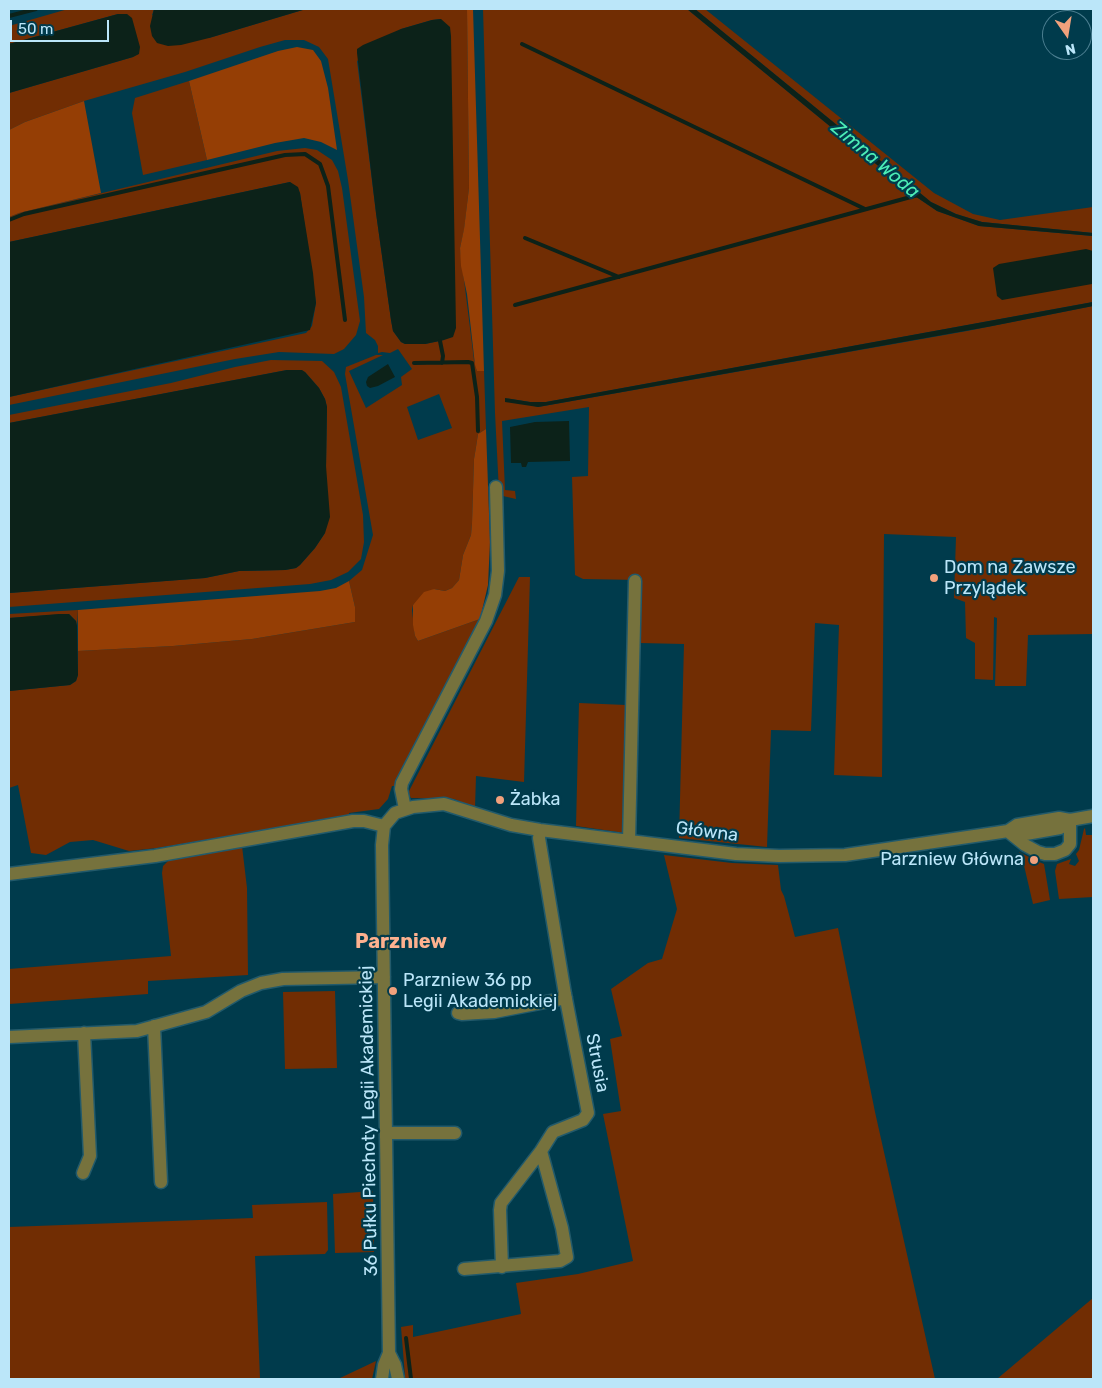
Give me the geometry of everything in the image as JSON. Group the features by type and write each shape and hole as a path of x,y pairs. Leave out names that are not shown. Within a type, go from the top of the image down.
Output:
{"street":[{"path":"9,874 155,856 353,821 364,821 384,826 395,813 405,808 401,789 402,783 486,621 495,595 498,571 496,487"},
{"path":"629,841 635,581"},
{"name":"Główna","path":"405,808 444,804 510,825 736,854 823,855 866,853 1008,831 1017,825 1059,818 1070,820 1093,816"},
{"path":"1008,831 1025,845 1038,852 1054,854 1065,850 1070,844 1070,820"},
{"name":"36 Pułku Piechoty Legii Akademickiej","path":"382,1379 384,1365 389,1353 382,845 384,826"},
{"name":"Strusia","path":"502,1267 501,1203 541,1151 553,1132 583,1120 588,1113 566,998 539,838 540,830"},
{"path":"9,1037 137,1030 206,1012 241,991 261,983 283,979 384,977"},
{"path":"458,1013 494,1012 566,998"},
{"path":"154,1026 161,1182"},
{"path":"83,1173 90,1156 84,1033"},
{"path":"386,1133 455,1133"},
{"path":"464,1268 502,1267 560,1261 567,1258 562,1228 541,1151"},
{"name":"36 Pułku Piechoty Legii Akademickiej","path":"389,1353 396,1365 398,1379"}],"shaded area":[{"path":"68,9 154,9 152,15 209,38 306,9 467,9 469,188 460,248 474,360 477,371 484,371 486,429 478,434 474,459 471,535 463,555 459,580 452,588 445,591 434,589 413,605 412,610 415,636 418,641 480,619 481,625 395,786 392,786 388,799 379,809 349,813 349,816 157,848 129,851 93,840 70,842 46,855 31,853 18,785 9,788 9,691 70,685 76,681 78,675 78,651 173,646 252,639 355,622 355,607 349,581 362,570 373,535 345,374 346,367 376,355 383,355 349,371 366,408 402,385 401,377 412,369 398,349 390,353 378,353 378,346 375,340 366,333 364,297 348,180 328,59 319,47 304,40 285,40 185,72 84,101 25,122 9,130 9,93 133,57 139,53 127,14 118,14 9,44 9,26","holes":["441,19 444,340 425,344 405,344 401,342 393,331 391,320 357,61 401,29","439,394 452,428 418,440 407,407"]},
{"path":"467,9 473,9 484,371 477,371 475,365 460,248 469,188"},
{"path":"483,9 687,9 915,196 937,211 979,226 1093,236 1093,302 546,402 530,402 505,398 538,407 967,331 1093,306 1093,634 1028,635 1026,686 995,686 997,618 994,617 993,680 975,679 975,643 966,638 965,602 954,598 956,537 884,534 882,777 834,775 839,625 815,623 811,731 771,730 767,847 679,838 684,644 640,643 640,580 583,579 575,575 572,477 588,476 589,407 502,421 505,490 515,491 516,499 503,496 499,492"},
{"path":"695,9 705,9 934,193 973,214 1000,220 1093,207 1093,233 982,222 956,214 931,202"},
{"path":"297,47 313,50 321,61 328,88 337,150 321,142 304,138 275,143 207,160 189,81 278,51"},
{"path":"189,81 207,160 143,175 132,113 135,98"},
{"path":"84,101 101,193 9,217 9,130 25,122"},
{"path":"305,148 317,150 332,160 338,171 342,188 360,321 356,335 344,349 334,354 279,352 235,359 9,405 9,397 306,333 312,326 316,303 300,193 290,182 9,242 9,217 277,151"},
{"path":"271,360 322,361 334,372 341,387 363,515 364,542 361,559 348,572 331,580 310,584 9,607 9,593 205,578 239,571 285,570 296,568 300,565 325,533 327,407 319,388 305,372 287,370 9,423 9,415 171,383"},
{"path":"486,429 490,542 488,585 480,619 418,641 413,625 413,605 424,592 434,589 445,591 452,588 459,580 463,555 471,535 474,459 478,434"},
{"path":"519,577 530,577 524,782 476,776 475,808 454,799 411,798 408,793"},
{"path":"349,581 355,607 355,622 252,639 173,646 78,651 78,610 320,591 336,588"},
{"path":"78,610 77,626 76,621 69,614 9,618 9,614"},
{"path":"579,703 626,705 625,833 576,826"},
{"path":"1092,827 1093,897 1059,899 1055,871 1057,864 1071,859 1069,864 1075,866 1079,861 1076,854 1079,850 1084,829 1086,835 1092,835"},
{"path":"242,846 247,888 248,975 148,981 148,994 9,1004 9,969 171,956 162,873 163,866 170,859"},
{"path":"1019,852 1029,857 1028,860 1037,865 1039,862 1044,864 1050,900 1033,904 1022,857"},
{"path":"664,855 732,863 778,865 781,890 795,937 838,928 875,1112 935,1379 402,1379 401,1377 405,1376 401,1327 413,1325 413,1337 521,1314 516,1283 578,1274 633,1261 603,1114 621,1111 610,1039 622,1036 611,989 648,963 662,959 677,909"},
{"path":"335,991 337,1068 285,1069 283,992"},
{"path":"373,1191 374,1252 335,1253 333,1194"},
{"path":"327,1202 328,1250 325,1254 255,1256 260,1379 9,1379 9,1227 253,1218 252,1205"},
{"path":"1093,1298 1093,1379 997,1379"},
{"path":"376,1361 372,1379 338,1379"}],"water":[{"path":"154,9 306,9 209,38 181,45 168,46 157,43 152,36 150,26"},
{"path":"687,9 695,9 931,202 956,214 982,222 1093,233 1093,236 979,226 937,211 915,196"},
{"path":"118,14 127,14 132,18 140,47 139,54 9,93 9,44"},
{"path":"441,19 450,27 451,36 456,328 453,337 444,340 425,344 405,344 401,342 393,331 391,320 376,213 357,49 401,29"},
{"path":"290,182 298,187 300,193 313,273 316,303 310,330 9,397 9,242"},
{"path":"1086,249 1093,251 1092,284 1002,300 997,296 993,268 999,264"},
{"path":"1093,302 1093,306 987,327 538,407 505,402 505,398 530,402 546,402"},
{"path":"388,364 395,377 378,386 370,388 367,386 368,377"},
{"path":"287,370 302,370 305,372 319,388 327,407 326,466 330,517 325,533 300,565 296,568 285,570 239,571 205,578 9,593 9,423"},
{"path":"569,421 570,461 528,462 526,467 522,467 521,463 511,463 510,427 535,422"},
{"path":"69,614 76,621 78,675 76,681 70,685 9,691 9,618"}],"waterway":[{"name":"Zimna Woda","path":"9,16 36,9"},
{"path":"522,44 865,209"},
{"path":"9,220 24,214 285,155 305,154 320,164 328,186 345,320"},
{"path":"515,305 918,195"},
{"path":"525,238 619,277"},
{"path":"440,341 443,356 442,363"},
{"path":"414,363 472,363 477,397 478,431"},
{"path":"406,1338 411,1379"}],"place":[{"name":"Dom na Zawsze Przylądek","path":"934,578"},
{"name":"Żabka","path":"500,800"},
{"name":"Parzniew Główna","path":"1034,860"},
{"name":"Parzniew 36 pp Legii Akademickiej","path":"393,991"}],"district":[{"name":"Parzniew","path":"401,942"}]}
